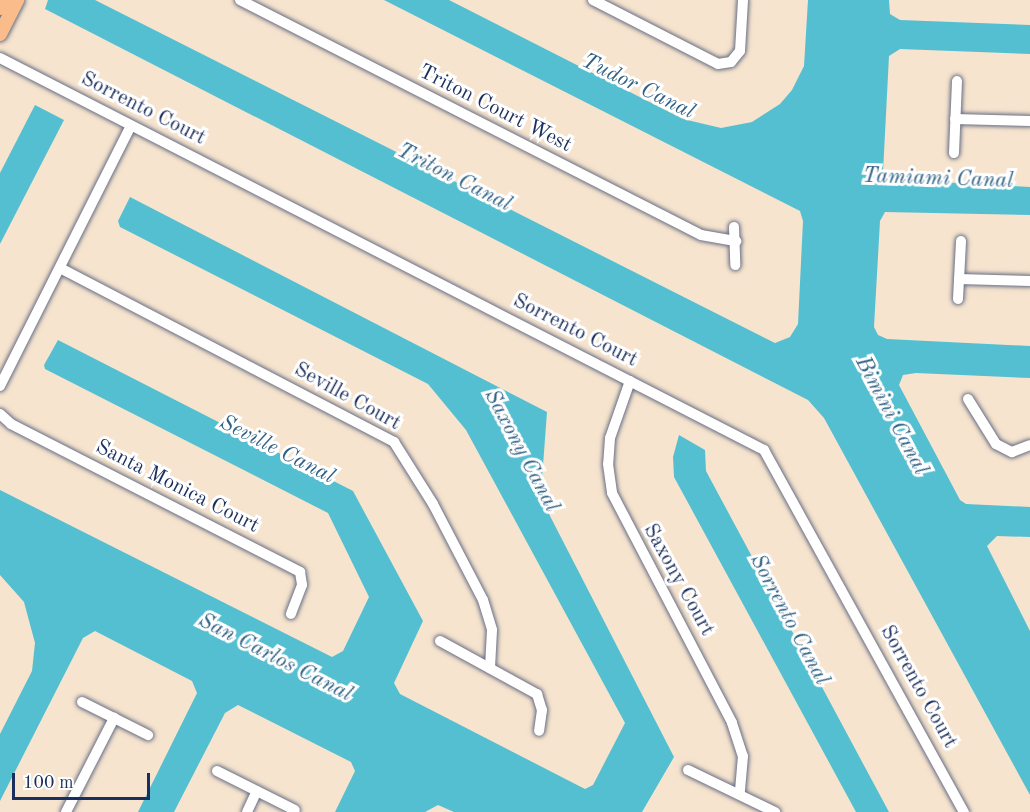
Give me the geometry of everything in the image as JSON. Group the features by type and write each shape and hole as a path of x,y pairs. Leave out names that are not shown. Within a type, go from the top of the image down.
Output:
{"main road":[{"path":"0,8 4,0"},
{"path":"0,34 17,0"}],"street":[{"name":"Triton Court West","path":"240,0 701,235 736,241"},
{"path":"593,0 613,5 712,62 724,64 740,51 743,0"},
{"name":"Sorrento Court","path":"0,58 756,444 771,458 964,812"},
{"path":"954,153 957,81"},
{"path":"955,119 1030,122"},
{"path":"0,386 131,126"},
{"path":"734,227 735,266"},
{"path":"958,299 961,241"},
{"name":"Seville Court","path":"60,268 394,442 433,504 483,600 492,630 490,668"},
{"path":"959,279 1030,281"},
{"name":"Saxony Court","path":"630,381 610,438 608,464 612,493 732,723 743,756 740,794"},
{"path":"968,399 996,444 1012,452 1030,445"},
{"name":"Santa Monica Court","path":"0,414 11,424 300,572 302,585 291,614"},
{"path":"440,641 537,694 542,710 538,731"},
{"path":"82,702 148,735"},
{"path":"66,812 114,718"},
{"path":"688,770 776,812"},
{"path":"217,771 296,810"},
{"path":"247,812 257,791"}],"water":[{"name":"Bimini Canal","path":"48,0 95,0 775,343 790,337 798,324 803,221 800,211 384,0 449,0 683,119 721,128 752,122 780,104 792,90 804,66 808,0 889,0 890,14 900,20 1030,25 1030,54 900,49 889,56 883,172 886,179 1030,187 1030,215 885,212 880,221 874,327 878,335 887,339 1030,346 1030,378 916,373 903,375 899,385 960,500 966,504 1030,507 1030,537 997,536 987,546 1030,631 1030,795 824,418 808,400 45,9"},
{"path":"35,105 64,120 0,244 0,173"},
{"path":"130,197 547,412 542,479 550,516 674,757 642,812 454,812 438,805 425,812 335,812 355,771 351,762 238,705 225,713 174,812 138,812 197,693 192,681 95,631 83,638 0,801 0,734 32,671 35,643 24,602 0,575 0,490 332,657 343,651 369,597 328,513 45,369 44,365 58,340 353,491 423,621 394,683 400,694 585,789 593,785 625,723 466,430 428,384 120,227 118,221"},
{"path":"679,435 705,450 706,471 889,812 856,812 674,477 673,457"}],"water label":[{"name":"Tudor Canal","path":"638,87"},
{"name":"Triton Canal","path":"454,178"},
{"name":"Tamiami Canal","path":"938,179"},
{"name":"Seville Canal","path":"277,450"},
{"name":"Saxony Canal","path":"521,451"},
{"name":"Sorrento Canal","path":"789,620"},
{"name":"San Carlos Canal","path":"275,658"}]}
